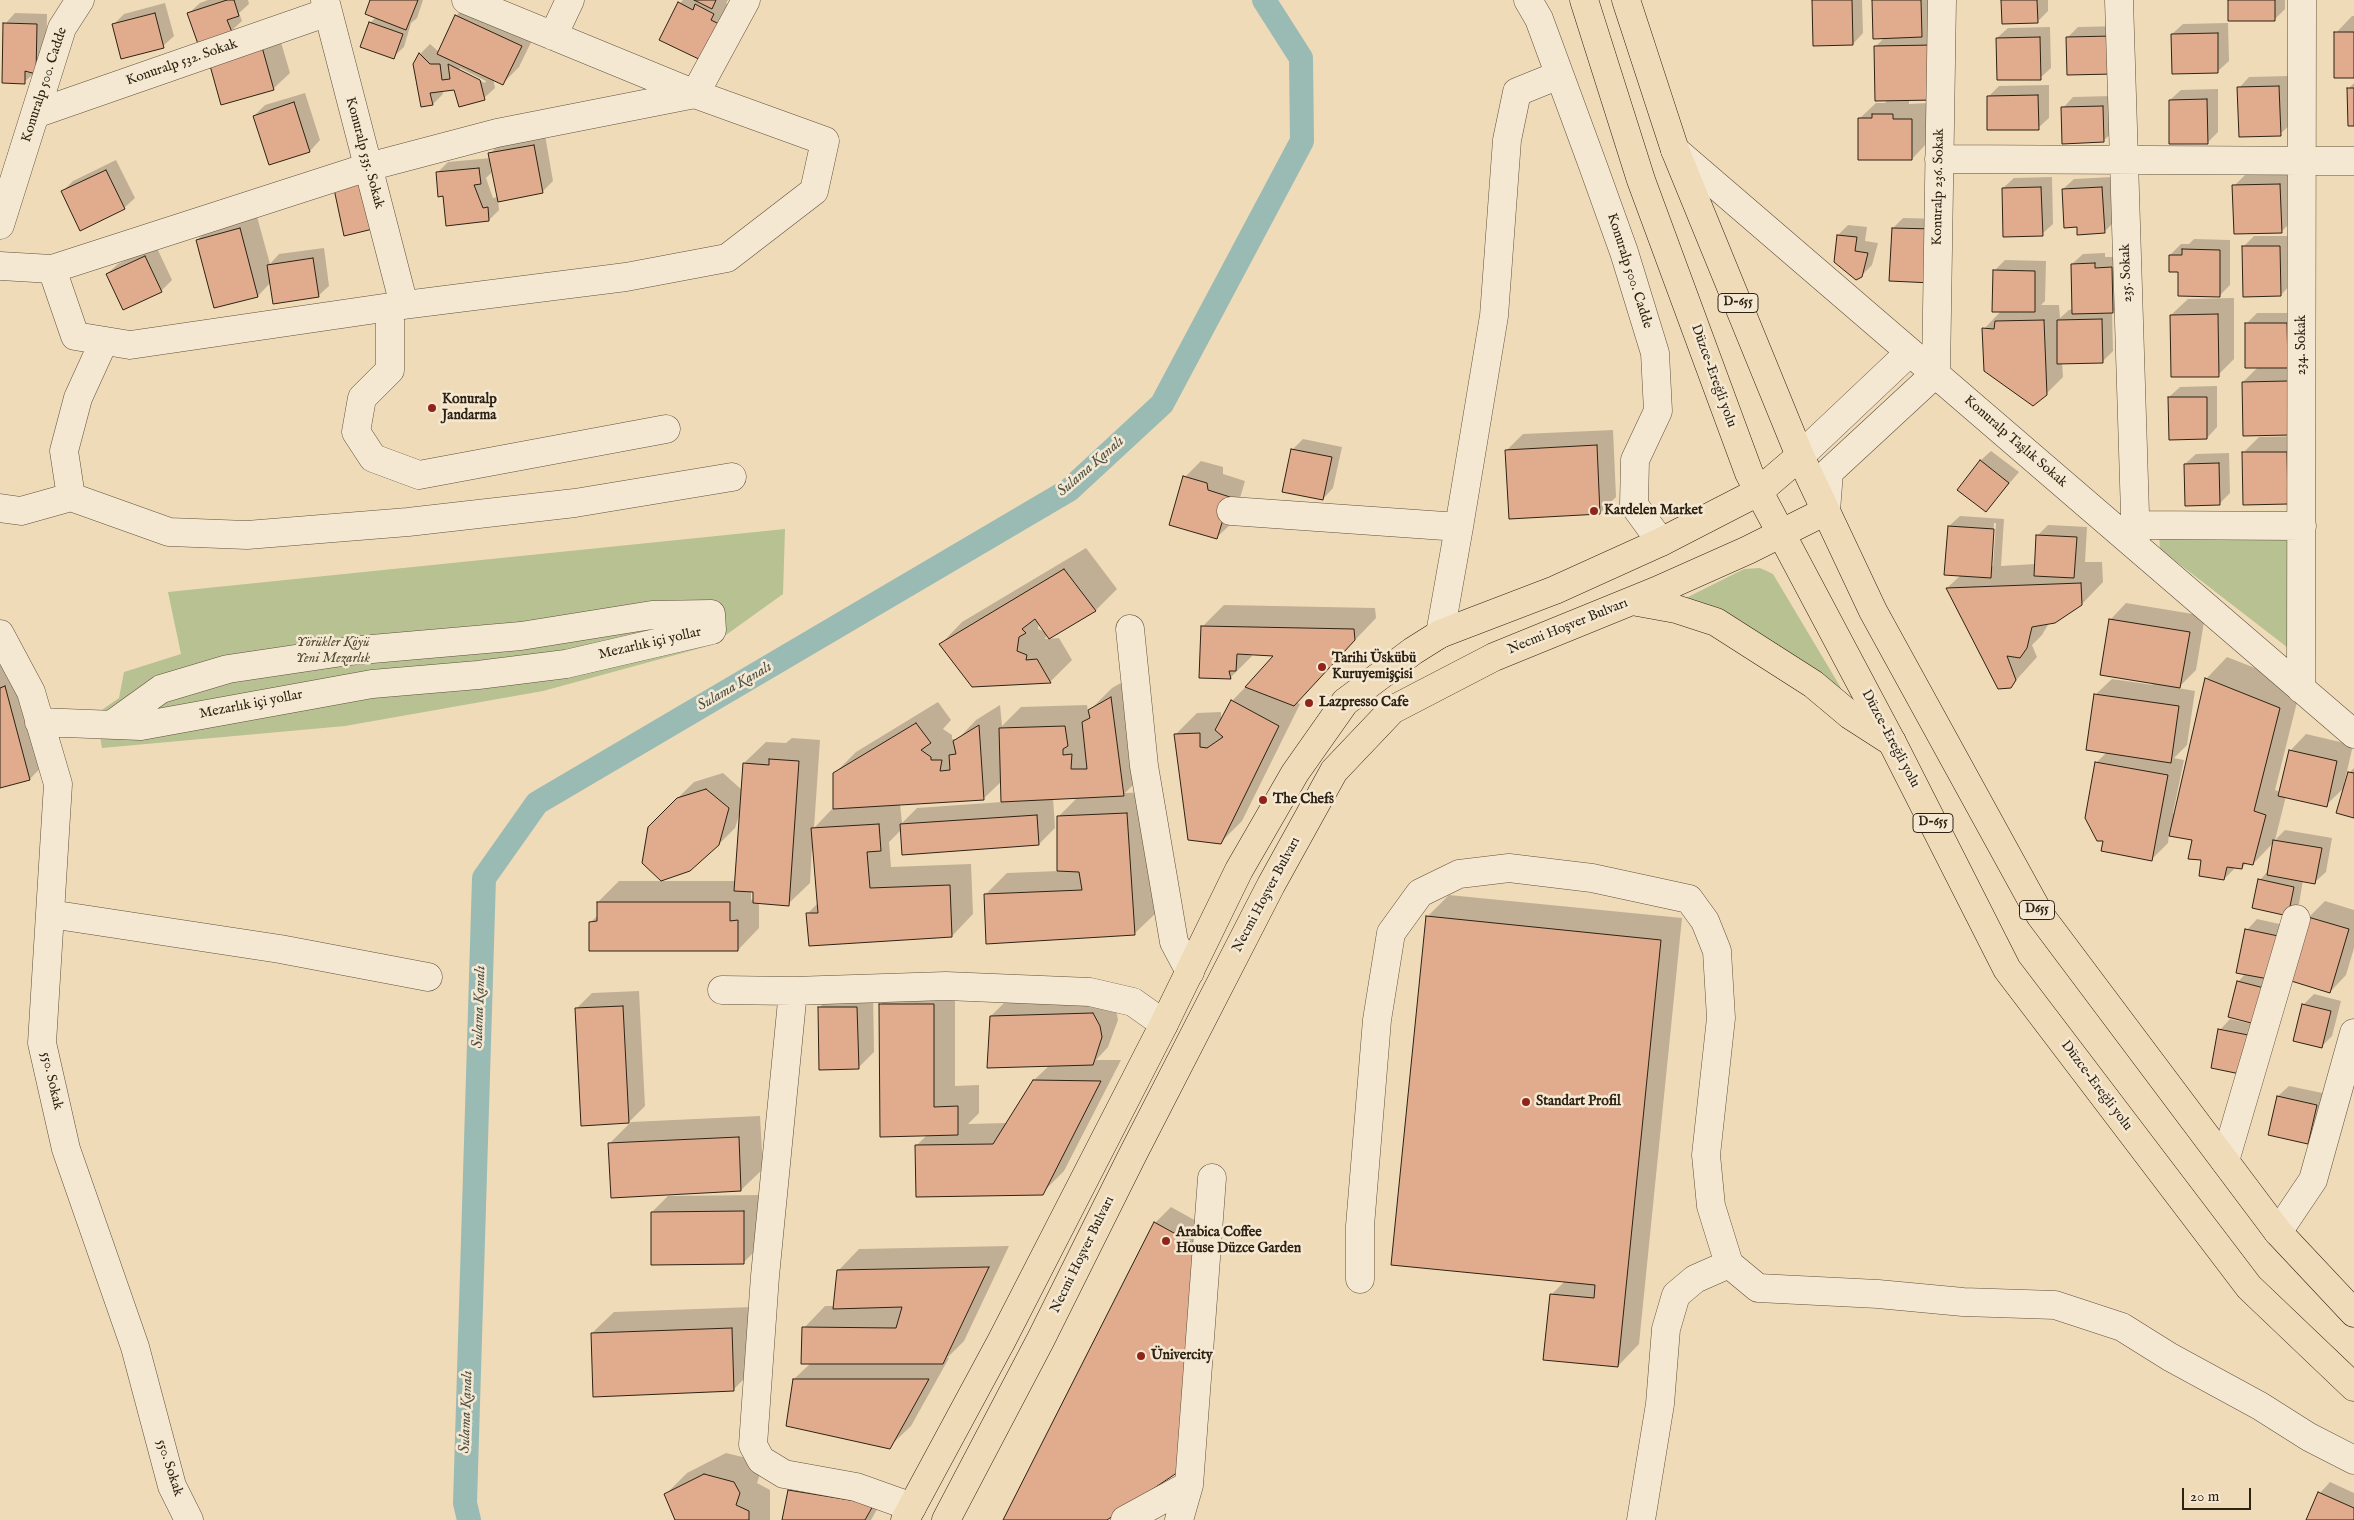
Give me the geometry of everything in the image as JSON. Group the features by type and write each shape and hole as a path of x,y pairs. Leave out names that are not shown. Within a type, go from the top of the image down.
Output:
{"main road":[{"name":"Düzce-Ereğli yolu","path":"1584,0 1640,180 1745,464 1780,535 1892,742 2007,969 2249,1287 2354,1387"},
{"name":"D-655","path":"1626,0 1675,150 1800,456"},
{"path":"908,1513 1002,1340 1164,1024 1239,870 1295,773 1345,702 1413,651 1440,634 1555,590 1661,542 1758,492 1800,456"},
{"name":"D655","path":"1800,456 1873,611 2040,915 2278,1232 2354,1313"},
{"name":"Necmi Hoşver Bulvarı","path":"946,1520 1041,1339 1132,1156 1271,885 1334,771 1392,710 1494,657 1632,601 1780,535 1826,511"},
{"path":"1632,601 1676,609 1716,622 1813,684 1850,715 1892,742"}],"street":[{"name":"Konuralp 500. Cadde","path":"0,225 8,181 36,114 62,28 80,0"},
{"path":"52,270 75,336 130,345 397,306 626,277 728,258 814,192 825,141 695,94 466,0"},
{"path":"553,36 570,0"},
{"path":"695,94 746,0"},
{"name":"Konuralp 500. Cadde","path":"1528,0 1540,19 1624,252 1655,353 1658,411 1634,460 1634,505 1661,542"},
{"name":"Konuralp 236. Sokak","path":"1936,373 1942,0"},
{"name":"235. Sokak","path":"2119,0 2135,535"},
{"name":"234. Sokak","path":"2301,689 2302,0"},
{"name":"Konuralp 532. Sokak","path":"36,114 326,6"},
{"name":"Konuralp 535. Sokak","path":"326,6 368,167 397,306 390,370 362,398 356,432 373,458 419,476 666,429"},
{"path":"1440,634 1494,316 1507,140 1517,92 1559,75"},
{"path":"0,266 52,270 368,167 497,133 695,94"},
{"name":"Konuralp Taşlık Sokak","path":"1675,150 1910,352 2135,535 2301,689 2354,734"},
{"path":"1939,159 2354,161"},
{"path":"71,497 64,451 78,398 104,341"},
{"path":"1800,456 1910,352"},
{"path":"1826,511 1829,472 1936,373"},
{"path":"0,508 21,511 71,497 170,532 246,535 408,522 575,503 732,477"},
{"path":"1232,510 1459,527"},
{"path":"2135,535 2302,526"},
{"name":"Mezarlık içi yollar","path":"40,722 111,725 141,726 372,684 478,675 566,664 712,630 711,614 652,615 521,636 349,651 228,669 161,689 111,725"},
{"path":"1130,629 1144,766 1174,942 1190,972"},
{"name":"550. Sokak","path":"0,634 31,692 58,784 42,1043 64,1140 135,1347 172,1486 189,1520"},
{"path":"1360,1279 1360,1226 1376,1020 1391,933 1420,893 1459,874 1509,868 1592,878 1689,899 1705,921 1717,951 1721,1018 1706,1154 1711,1206 1729,1264 1758,1288 1878,1294 1963,1302 2056,1305 2122,1327 2170,1357 2354,1460"},
{"path":"50,914 280,949 428,977"},
{"path":"2225,1161 2296,919"},
{"path":"722,990 793,991 946,986 1090,992 1133,1002 1164,1024"},
{"path":"793,991 765,1276 753,1445 761,1460 784,1474 856,1487 908,1513"},
{"path":"2278,1232 2313,1180 2354,1035"},
{"path":"1179,1520 1189,1485 1212,1178"},
{"path":"1641,1520 1660,1404 1666,1329 1676,1295 1694,1279 1729,1264"},
{"path":"1125,1520 1189,1485"}],"green space":[{"name":"Yörükler Köyü Yeni Mezarlık","path":"785,529 783,594 712,645 543,691 345,726 102,748 96,714 119,698 124,672 181,654 168,592"},
{"path":"2159,533 2290,534 2292,651 2160,549"},
{"path":"1760,568 1773,574 1841,688 1822,682 1680,601 1744,569"}],"building":[{"path":"227,0 234,0 239,16 227,20 232,32 198,44 187,13"},
{"path":"370,0 418,0 406,30 365,14"},
{"path":"694,0 716,0 712,9"},
{"path":"1812,0 1852,0 1853,45 1813,46"},
{"path":"1872,0 1921,0 1922,37 1873,39"},
{"path":"2001,0 2037,0 2038,23 2002,24"},
{"path":"2228,0 2275,0 2275,21 2228,21"},
{"path":"678,2 693,10 695,4 714,14 711,20 725,27 707,63 659,40"},
{"path":"155,13 164,48 121,59 112,24"},
{"path":"455,15 522,46 503,85 437,54"},
{"path":"369,22 403,34 394,59 360,47"},
{"path":"3,23 37,24 36,74 25,71 25,84 2,83"},
{"path":"2334,32 2354,32 2354,78 2334,78"},
{"path":"2218,33 2218,73 2172,74 2171,34"},
{"path":"2113,36 2114,74 2067,75 2066,37"},
{"path":"2040,37 2041,80 1997,80 1996,38"},
{"path":"1934,45 1935,100 1875,101 1874,46"},
{"path":"262,47 274,90 221,105 209,62"},
{"path":"419,53 430,64 440,64 442,80 450,79 448,64 480,80 485,100 459,107 454,90 430,93 433,105 421,107 413,64"},
{"path":"2279,86 2281,136 2239,137 2237,87"},
{"path":"2347,88 2354,88 2354,126 2348,126"},
{"path":"2038,95 2039,130 1987,130 1987,96"},
{"path":"2207,99 2208,144 2169,144 2169,100"},
{"path":"294,102 310,152 269,165 253,116"},
{"path":"2103,106 2104,142 2062,144 2061,107"},
{"path":"1872,114 1893,114 1893,119 1912,119 1912,160 1858,160 1858,118 1872,118"},
{"path":"534,145 543,193 498,202 488,153"},
{"path":"479,168 481,184 474,185 483,208 488,207 489,221 446,226 443,196 438,197 436,172"},
{"path":"106,170 125,209 80,231 61,191"},
{"path":"367,181 377,228 344,236 334,189"},
{"path":"2280,184 2282,233 2234,234 2232,185"},
{"path":"2041,187 2043,236 2003,237 2002,188"},
{"path":"2102,187 2105,233 2077,235 2077,227 2064,228 2062,189"},
{"path":"240,228 258,297 214,308 196,240"},
{"path":"1892,228 1935,229 1933,283 1889,281"},
{"path":"1837,235 1857,237 1855,251 1868,253 1862,277 1856,280 1834,262"},
{"path":"2242,246 2280,246 2281,296 2243,297"},
{"path":"2182,249 2220,250 2220,297 2178,296 2178,272 2169,272 2169,255 2182,255"},
{"path":"145,256 162,292 123,310 106,274"},
{"path":"313,258 319,297 273,304 267,265"},
{"path":"2095,263 2095,268 2112,267 2113,313 2072,314 2071,264"},
{"path":"1993,270 2035,271 2035,312 1992,312"},
{"path":"2218,314 2219,377 2171,377 2170,315"},
{"path":"2102,319 2103,363 2057,364 2057,320"},
{"path":"2044,320 2047,395 2033,406 1984,371 1982,328 1994,329 1995,321"},
{"path":"2245,323 2287,323 2288,368 2245,368"},
{"path":"2288,381 2289,435 2243,436 2242,382"},
{"path":"2168,397 2207,397 2207,439 2169,440"},
{"path":"1597,445 1600,514 1509,519 1505,450"},
{"path":"1291,449 1332,457 1323,500 1282,492"},
{"path":"2242,452 2287,452 2288,504 2243,505"},
{"path":"1980,460 2009,483 1986,512 1957,490"},
{"path":"2219,463 2220,505 2185,506 2184,464"},
{"path":"1183,476 1207,483 1208,490 1230,497 1217,539 1169,525"},
{"path":"1948,526 1994,529 1991,578 1944,575"},
{"path":"2036,535 2077,537 2074,578 2034,576"},
{"path":"1064,569 1096,611 1049,639 1035,619 1022,629 1026,633 1019,637 1017,651 1027,655 1026,660 1037,659 1051,683 972,687 939,644"},
{"path":"2081,583 2082,605 2055,623 2032,627 2027,648 2020,658 2007,656 2016,680 2011,688 1998,689 1946,588"},
{"path":"2109,619 2190,632 2180,688 2100,675"},
{"path":"1201,626 1354,629 1355,640 1294,706 1245,687 1273,656 1237,654 1236,671 1229,671 1231,679 1199,678"},
{"path":"2205,678 2280,708 2254,811 2266,815 2253,865 2243,863 2242,869 2227,867 2224,880 2199,876 2201,860 2188,859 2192,840 2169,836"},
{"path":"5,686 30,780 0,788 0,688"},
{"path":"2094,694 2179,706 2171,763 2086,750"},
{"path":"1111,697 1124,796 1001,802 999,728 1065,726 1068,746 1063,749 1063,755 1072,754 1071,769 1087,769 1082,722 1090,718 1088,710"},
{"path":"1231,700 1279,726 1221,844 1188,840 1174,734 1200,733 1200,747 1207,748 1223,737 1215,730"},
{"path":"916,723 931,743 921,750 931,757 931,760 942,760 940,771 950,770 949,755 956,754 953,741 979,725 984,800 833,809 833,773"},
{"path":"2289,750 2337,761 2327,807 2278,796"},
{"path":"769,759 799,761 789,906 753,903 753,892 734,891 743,763 769,765"},
{"path":"2095,762 2168,775 2152,861 2101,851 2103,841 2097,841 2085,818"},
{"path":"2348,772 2354,773 2354,818 2336,813"},
{"path":"706,789 729,808 719,845 690,871 661,881 642,863 648,827 677,798"},
{"path":"1127,813 1135,935 986,944 984,894 1082,890 1079,872 1057,871 1057,816"},
{"path":"1037,815 1039,845 902,855 900,824"},
{"path":"879,824 881,851 867,852 870,888 950,885 952,937 809,946 806,913 818,913 811,828"},
{"path":"2273,840 2322,848 2315,884 2267,875"},
{"path":"2258,879 2294,887 2288,916 2252,908"},
{"path":"597,902 730,902 730,921 738,920 738,951 589,951 589,922 597,921"},
{"name":"Standart Profil","path":"1426,916 1661,940 1618,1367 1543,1360 1550,1294 1594,1298 1595,1285 1391,1265"},
{"path":"2308,917 2349,929 2330,993 2288,980"},
{"path":"2245,929 2283,937 2274,980 2236,973"},
{"path":"2237,981 2268,989 2259,1025 2228,1017"},
{"path":"879,1004 934,1004 934,1107 958,1106 958,1135 880,1137"},
{"path":"2302,1004 2331,1011 2322,1048 2293,1041"},
{"path":"623,1006 629,1123 581,1126 575,1008"},
{"path":"818,1007 857,1007 859,1069 819,1070"},
{"path":"1093,1013 1100,1026 1102,1037 1093,1065 987,1068 990,1016"},
{"path":"2218,1029 2253,1036 2245,1075 2211,1068"},
{"path":"1033,1080 1101,1081 1043,1195 916,1197 915,1145 993,1144"},
{"path":"2277,1096 2317,1105 2308,1144 2268,1135"},
{"path":"739,1137 741,1191 611,1198 608,1143"},
{"path":"744,1211 744,1264 651,1265 651,1212"},
{"name":"Ünivercity","path":"1154,1222 1201,1248 1190,1464 1107,1520 1003,1520"},
{"path":"989,1267 943,1364 801,1364 802,1327 896,1328 902,1307 833,1309 837,1270"},
{"path":"732,1328 734,1391 593,1397 591,1333"},
{"path":"793,1379 929,1379 890,1449 786,1426"},
{"path":"704,1474 734,1482 740,1493 736,1505 749,1511 749,1520 675,1520 664,1494"},
{"path":"788,1490 874,1504 865,1520 782,1520"},
{"path":"2318,1492 2354,1508 2354,1520 2306,1520"}],"waterway":[{"name":"Sulama Kanalı","path":"469,1520 465,1503 484,878 537,803 1069,490 1162,404 1302,141 1301,58 1264,0"}],"place":[{"name":"Konuralp Jandarma","path":"432,408"},
{"name":"Kardelen Market","path":"1594,511"},
{"name":"Tarihi Üskübü Kuruyemişçisi","path":"1322,667"},
{"name":"Lazpresso Cafe","path":"1309,703"},
{"name":"The Chefs","path":"1263,800"},
{"name":"Standart Profil","path":"1526,1102"},
{"name":"Arabica Coffee House Düzce Garden","path":"1166,1241"},
{"name":"Ünivercity","path":"1141,1356"}]}
